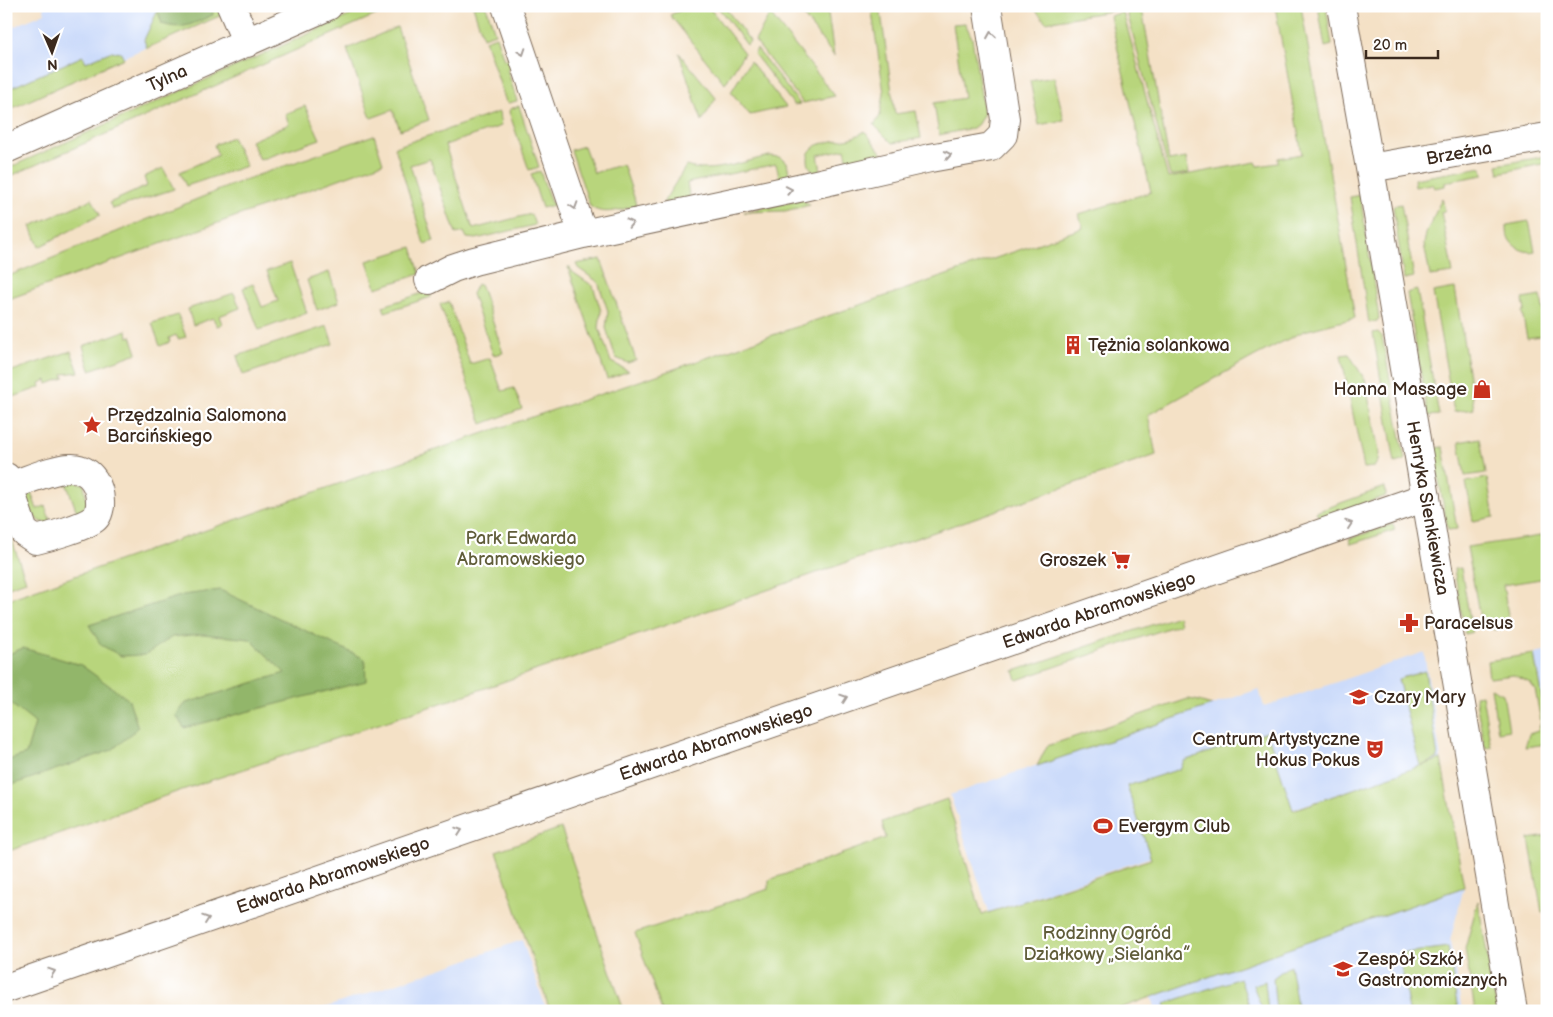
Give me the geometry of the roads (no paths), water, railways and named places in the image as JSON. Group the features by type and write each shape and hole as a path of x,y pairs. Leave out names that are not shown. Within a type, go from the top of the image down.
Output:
{"street":[{"path":"231,6 247,43"},
{"name":"Tylna","path":"6,149 328,6"},
{"path":"506,6 583,234"},
{"path":"429,280 453,268 474,261 583,234 810,186 930,158 991,147 1003,136 1005,119 987,6"},
{"name":"Henryka Sienkiewicza","path":"1341,6 1513,1011"},
{"name":"Brzeźna","path":"1370,168 1547,137"},
{"name":"Edwarda Abramowskiego","path":"6,988 1426,498"}],"place":[{"name":"Tężnia solankowa","path":"1073,345"},
{"name":"Hanna Massage","path":"1482,389"},
{"name":"Przędzalnia Salomona Barcińskiego","path":"92,425"},
{"name":"Groszek","path":"1121,560"},
{"name":"Paracelsus","path":"1409,623"},
{"name":"Czary Mary","path":"1359,697"},
{"name":"Centrum Artystyczne Hokus Pokus","path":"1375,749"},
{"name":"Evergym Club","path":"1103,826"},
{"name":"Zespół Szkół Gastronomicznych","path":"1343,969"}],"park label":[{"name":"Park Edwarda Abramowskiego","path":"521,548"},
{"name":"Rodzinny Ogród Działkowy „Sielanka”","path":"1107,943"}]}
